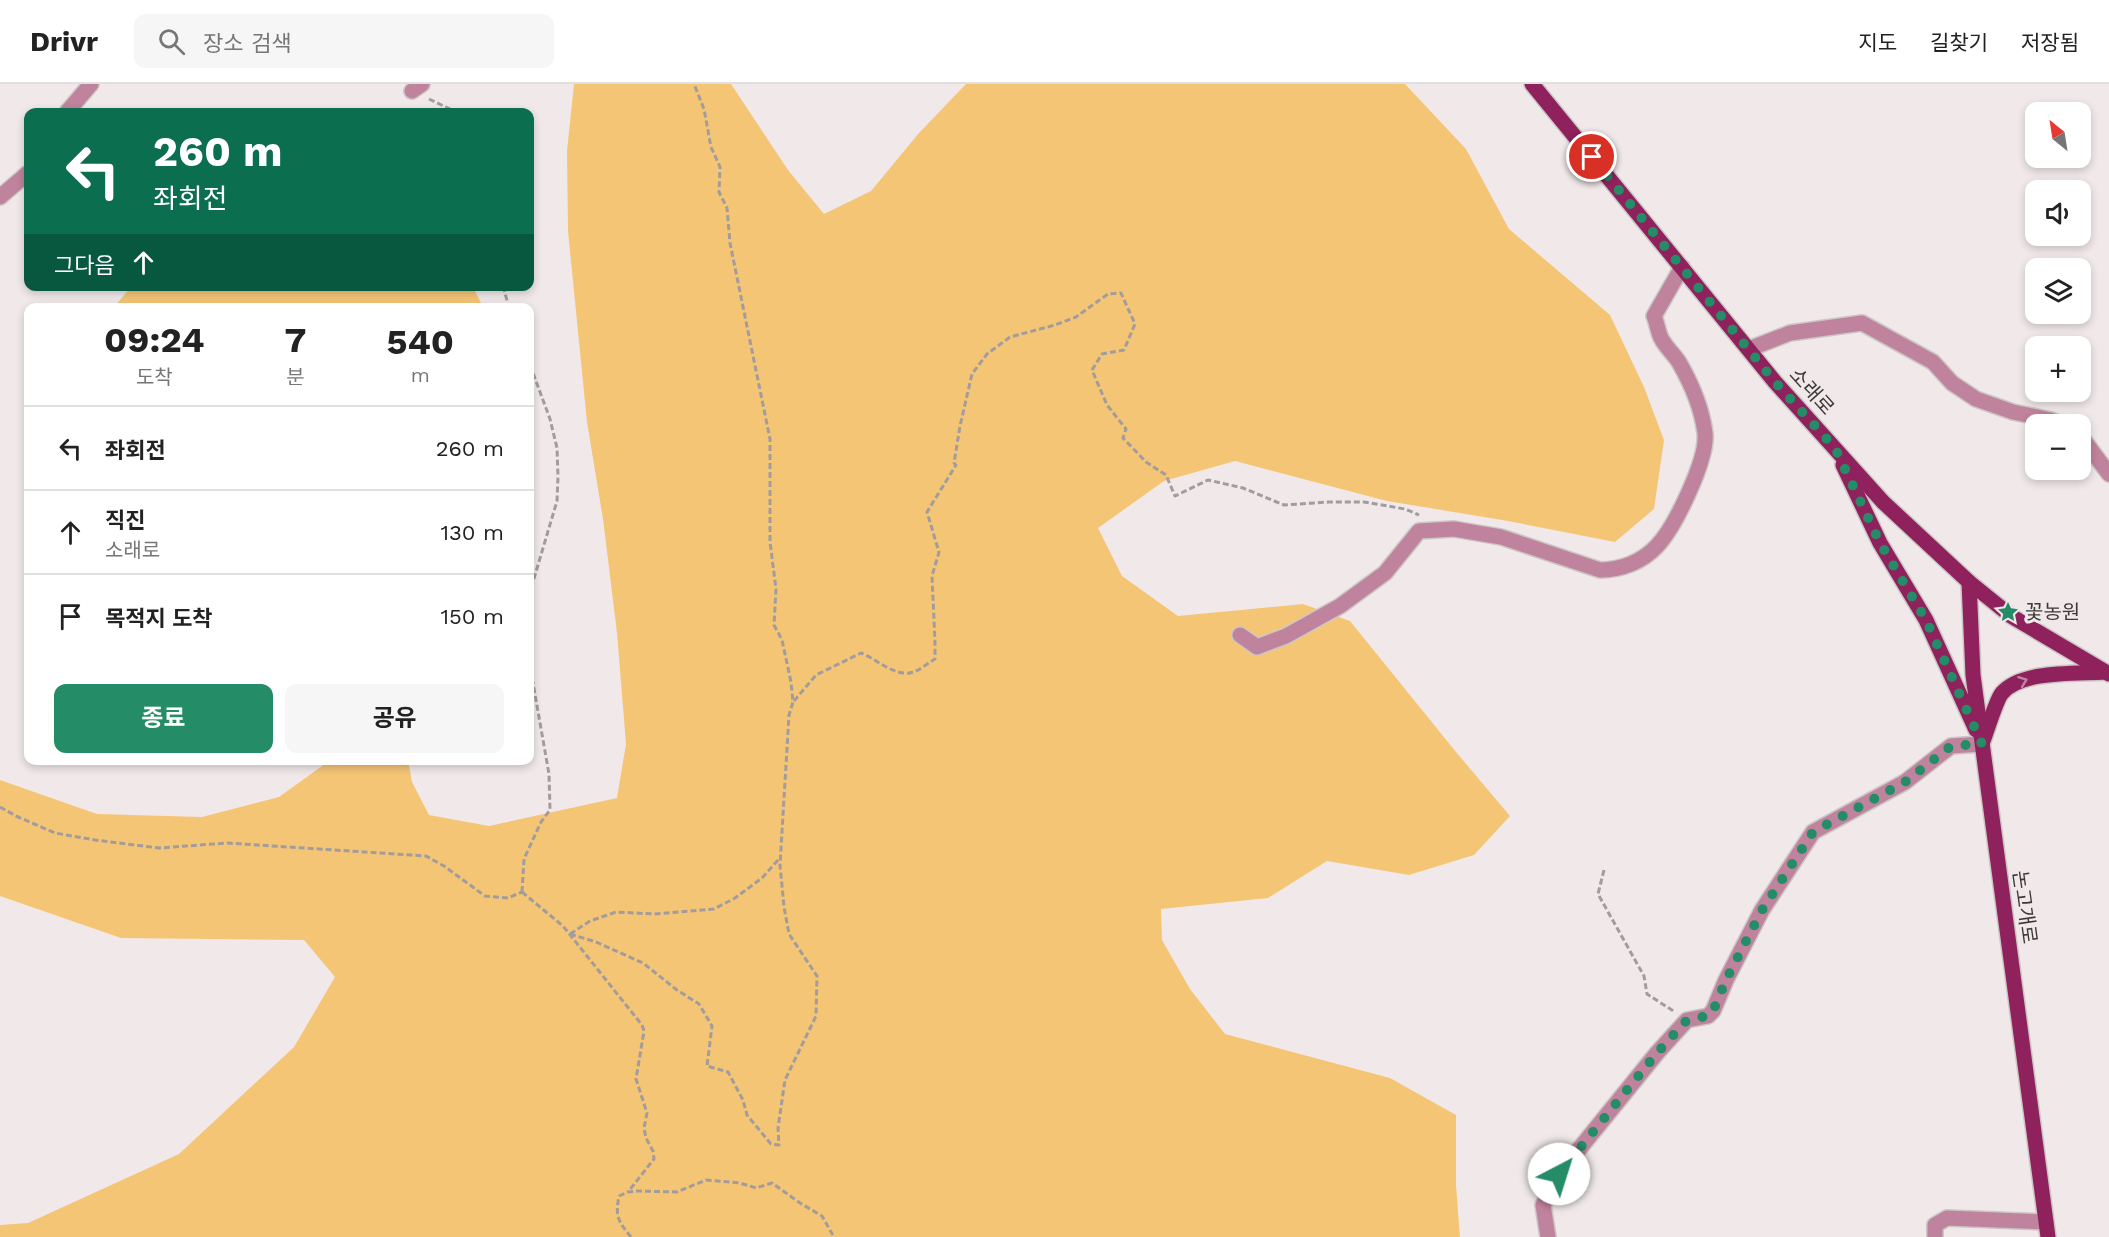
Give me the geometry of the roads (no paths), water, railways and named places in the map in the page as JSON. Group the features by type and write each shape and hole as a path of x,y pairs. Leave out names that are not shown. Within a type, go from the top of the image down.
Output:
{"main road":[{"name":"소래로","path":"1532,84 1749,349 1883,502 1969,582 2011,616 2107,673"},
{"path":"1835,448 1880,543 1926,620 1982,744"},
{"name":"논고개로","path":"1969,582 1973,675 2047,1230"},
{"path":"1982,744 2001,693 2021,680 2043,675 2107,673"}],"street":[{"path":"70,108 91,84"},
{"path":"0,197 24,176"},
{"path":"1240,635 1257,647 1286,636 1340,606 1385,573 1419,531 1454,529 1501,537 1600,570 1617,570 1634,563 1657,546 1679,514 1699,468 1705,435 1694,392 1679,363 1662,339 1654,316 1682,267"},
{"path":"1749,349 1790,333 1862,323 1933,362 1952,383 1976,399 2025,415"},
{"path":"2091,450 2109,474"},
{"path":"1548,1237 1543,1205 1559,1174 1657,1053 1687,1020 1708,1016 1713,1011 1726,980 1762,910 1813,832 1905,782 1951,746 1982,744"},
{"path":"1935,1237 1935,1225 1947,1218 2047,1230"}],"place":[{"name":"꽃농원","path":"2008,612"}]}
